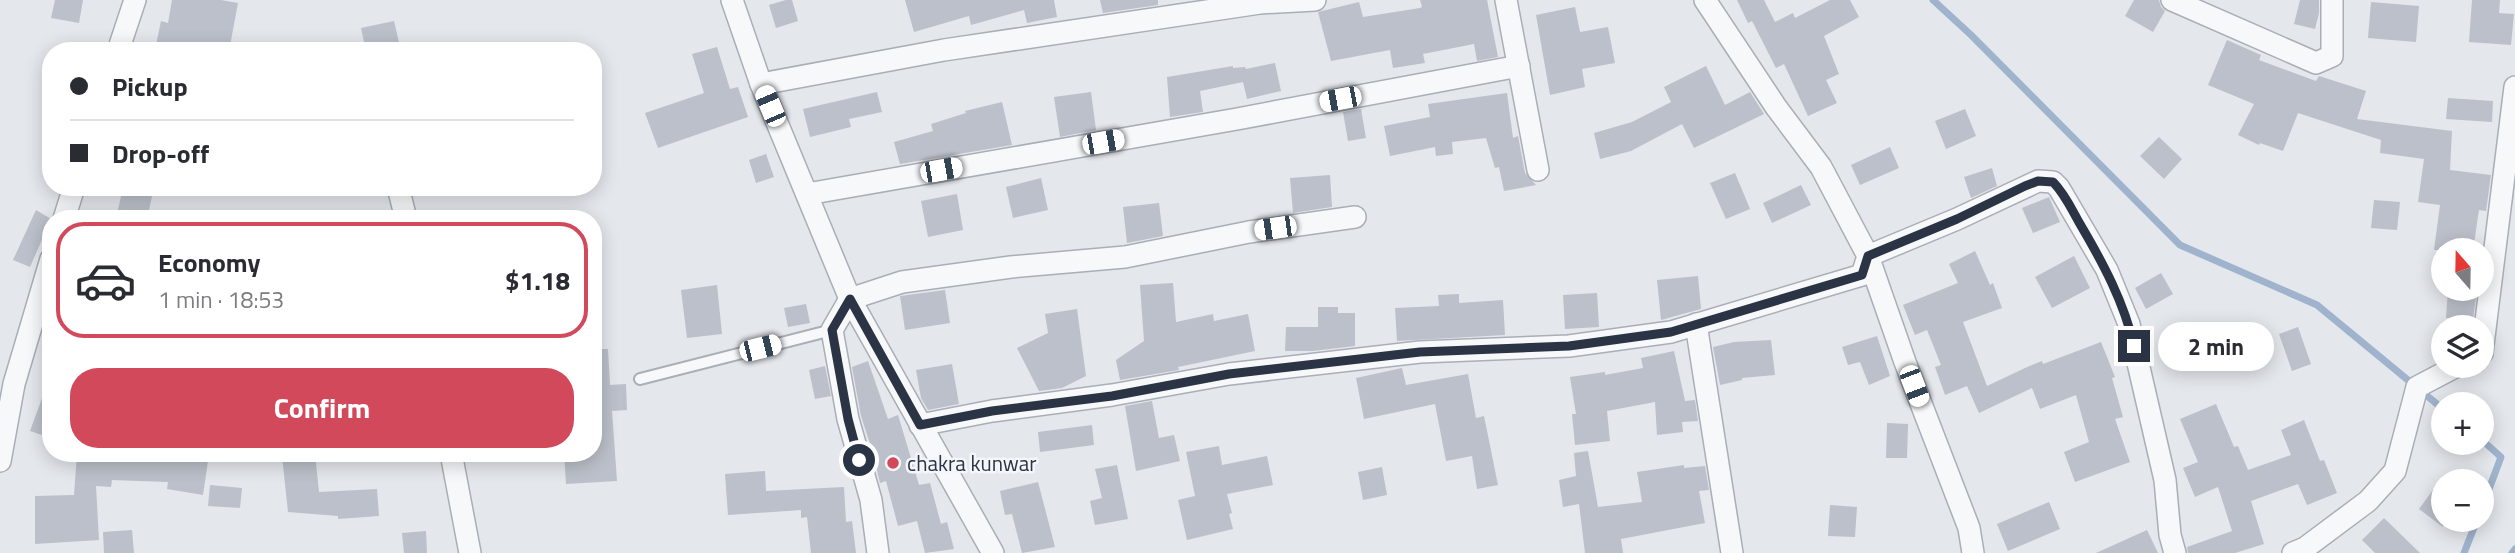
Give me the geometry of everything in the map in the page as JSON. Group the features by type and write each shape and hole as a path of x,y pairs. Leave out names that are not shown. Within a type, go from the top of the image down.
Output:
{"street":[{"path":"121,42 135,0"},
{"path":"732,0 761,84 850,299 993,553"},
{"path":"761,84 944,50 1260,4 1315,0"},
{"path":"1506,0 1538,170"},
{"path":"1705,0 1776,107 1821,167 1868,256 1905,362 1969,528 1973,553"},
{"path":"2172,0 2316,63 2332,56 2332,0"},
{"path":"807,194 1518,66"},
{"path":"2487,315 2515,88"},
{"path":"920,425 992,411 1112,396 1229,374 1420,352 1569,346 1671,332 1862,275 1868,256 1957,219 2025,186 2038,181 2053,182 2106,270 2129,324 2165,480 2170,535 2175,553"},
{"path":"878,553 871,500 848,419 832,330 850,299 902,282 1011,267 1125,257 1249,232 1355,218"},
{"path":"0,461 7,384 42,297"},
{"path":"1696,324 1732,553"},
{"path":"2293,553 2305,548 2368,501 2395,471 2417,387 2434,378"},
{"path":"453,462 470,553"}],"lane":[{"path":"640,379 832,330"}],"building":[{"path":"55,0 83,0 79,23 51,18"},
{"path":"172,0 221,0 238,3 231,42 157,42 161,21 168,23"},
{"path":"792,0 798,21 776,28 769,5"},
{"path":"905,0 1054,0 1057,17 1027,23 1024,10 971,25 969,16 914,32"},
{"path":"1100,0 1158,0 1158,5 1103,13"},
{"path":"1420,0 1487,0 1498,57 1477,61 1474,44 1423,54 1425,63 1393,68 1390,50 1331,61 1318,12 1359,2 1363,17 1420,8"},
{"path":"1737,0 1764,0 1775,22 1793,13 1795,18 1830,0 1850,0 1859,17 1824,36 1839,74 1826,80 1837,103 1808,116 1784,64 1776,68 1752,21 1748,23"},
{"path":"2134,0 2159,0 2165,11 2153,32 2125,16"},
{"path":"2300,0 2319,0 2315,29 2294,24"},
{"path":"2472,0 2500,0 2499,13 2514,14 2511,45 2469,42"},
{"path":"2371,2 2419,6 2416,42 2368,38"},
{"path":"1575,7 1580,32 1608,27 1615,63 1582,69 1585,87 1550,95 1536,15"},
{"path":"394,21 399,42 364,42 361,28"},
{"path":"2227,40 2261,55 2259,60 2316,81 2319,76 2366,91 2357,119 2452,131 2450,170 2491,175 2486,211 2479,210 2475,238 2436,238 2440,205 2418,202 2424,159 2380,153 2381,140 2298,113 2283,151 2260,143 2259,145 2238,135 2254,104 2208,85"},
{"path":"717,47 730,89 738,87 748,117 658,148 645,113 704,93 692,54"},
{"path":"1275,63 1281,91 1247,99 1243,82 1200,91 1203,112 1170,117 1167,77 1233,66 1246,69"},
{"path":"1706,66 1725,105 1750,92 1764,114 1694,148 1682,124 1631,151 1600,159 1594,133 1632,122 1671,102 1664,87"},
{"path":"877,92 882,112 849,119 851,127 810,137 803,109"},
{"path":"1091,92 1096,130 1060,137 1054,97"},
{"path":"1507,93 1513,138 1518,136 1525,173 1536,185 1504,191 1499,167 1495,168 1486,138 1452,142 1453,154 1436,156 1435,147 1390,156 1384,126 1430,117 1428,104"},
{"path":"2448,98 2493,101 2492,122 2446,119"},
{"path":"1002,102 1012,145 900,164 894,142 933,131 931,124 966,113 965,111"},
{"path":"1361,109 1366,138 1348,141 1343,112"},
{"path":"1965,109 1976,136 1946,149 1935,121"},
{"path":"2159,137 2182,159 2164,179 2140,156"},
{"path":"1890,147 1899,168 1860,185 1851,165"},
{"path":"766,154 774,177 756,183 749,160"},
{"path":"1992,168 1997,186 1971,198 1964,177"},
{"path":"1735,173 1750,209 1726,219 1710,183"},
{"path":"1330,175 1332,207 1293,213 1290,178"},
{"path":"1041,178 1048,210 1013,218 1006,187"},
{"path":"1801,185 1811,205 1772,223 1763,203"},
{"path":"957,194 963,230 928,237 921,201"},
{"path":"121,196 152,196 149,210 118,210"},
{"path":"2049,197 2060,222 2033,233 2022,208"},
{"path":"2374,200 2400,202 2397,230 2371,228"},
{"path":"1159,203 1163,236 1127,243 1123,207"},
{"path":"36,210 42,214 42,240 30,267 13,260"},
{"path":"1975,251 1990,285 1993,283 2002,308 1963,322 1987,386 2042,361 2043,364 2101,342 2115,377 2112,378 2123,417 2115,419 2130,462 2075,482 2064,452 2089,442 2076,395 2040,409 2032,388 1979,413 1967,386 1945,395 1935,367 1941,365 1927,330 1915,335 1903,305 1958,283 1949,264"},
{"path":"2074,256 2090,288 2052,308 2035,277"},
{"path":"2161,273 2173,294 2146,309 2135,288"},
{"path":"1698,276 1701,309 1661,320 1657,280"},
{"path":"1173,283 1176,322 1213,314 1214,321 1248,314 1255,351 1178,367 1179,370 1120,380 1116,360 1144,341 1140,285"},
{"path":"717,285 722,334 687,338 681,290"},
{"path":"945,290 950,323 905,330 900,296"},
{"path":"1597,293 1599,327 1565,329 1563,295"},
{"path":"1459,294 1459,303 1503,300 1505,335 1397,341 1395,308 1439,306 1438,295"},
{"path":"2447,301 2475,301 2474,315 2446,315"},
{"path":"806,304 810,323 788,327 784,308"},
{"path":"1318,307 1338,307 1338,313 1355,313 1355,346 1285,351 1286,327 1318,327"},
{"path":"1077,309 1086,376 1062,388 1039,391 1017,348 1048,333 1045,314"},
{"path":"2298,327 2311,364 2292,371 2279,334"},
{"path":"1877,336 1890,376 1869,385 1860,362 1848,365 1842,347"},
{"path":"1771,340 1775,375 1742,378 1720,385 1713,347 1734,342"},
{"path":"602,349 608,349 610,385 626,384 627,410 612,411 617,481 566,484 565,462 602,462"},
{"path":"1674,351 1685,401 1695,400 1698,421 1682,422 1683,432 1657,435 1655,402 1607,411 1610,441 1575,445 1572,414 1576,414 1570,377 1605,372 1605,375 1643,368 1641,358"},
{"path":"868,361 888,419 898,415 919,485 930,483 941,524 947,522 954,549 925,553 917,521 898,526 886,481 880,483 861,416 852,367"},
{"path":"952,364 959,404 928,410 921,398 916,370"},
{"path":"825,366 831,396 815,399 809,370"},
{"path":"1402,368 1406,385 1468,374 1476,418 1484,416 1498,485 1477,489 1472,456 1446,461 1435,404 1364,419 1356,378"},
{"path":"42,398 42,435 30,431"},
{"path":"1152,401 1159,438 1174,435 1180,461 1136,471 1125,406"},
{"path":"2216,404 2234,447 2238,446 2248,470 2291,455 2281,430 2304,420 2320,461 2324,460 2337,493 2307,505 2298,484 2251,501 2264,544 2235,553 2188,553 2187,547 2232,531 2218,487 2195,497 2183,468 2198,462 2180,419"},
{"path":"1887,423 1908,424 1907,458 1886,458"},
{"path":"1092,425 1094,445 1040,452 1038,432"},
{"path":"1219,446 1222,465 1267,456 1273,485 1227,494 1233,529 1187,540 1178,500 1195,496 1186,452"},
{"path":"1588,451 1598,507 1642,502 1637,472 1684,465 1684,468 1705,466 1709,490 1699,491 1705,523 1621,539 1623,553 1585,553 1579,504 1563,507 1559,480 1576,476 1574,453"},
{"path":"76,462 208,462 203,495 167,489 168,482 112,480 111,487 96,486 99,540 35,544 35,496 74,495"},
{"path":"283,462 316,462 319,492 377,489 379,516 338,519 338,516 288,512"},
{"path":"1117,465 1128,519 1095,525 1090,501 1102,498 1095,469"},
{"path":"1382,467 1387,495 1363,500 1358,472"},
{"path":"765,471 766,491 844,487 846,522 852,521 856,553 811,553 807,517 801,518 801,510 728,515 725,474"},
{"path":"1038,482 1055,547 1022,553 1012,514 1005,515 1000,491"},
{"path":"210,485 242,488 240,508 208,506"},
{"path":"2431,492 2431,518 2419,509"},
{"path":"2049,502 2060,529 2008,551 1997,524"},
{"path":"1830,505 1857,507 1855,537 1828,536"},
{"path":"2384,518 2420,553 2375,553 2362,540"},
{"path":"132,530 134,553 104,553 103,532"},
{"path":"2147,530 2158,553 2096,553"},
{"path":"426,531 427,553 404,553 402,533"}],"waterway":[{"path":"1933,0 2180,245 2317,305 2431,399"},
{"path":"2494,451 2501,457 2494,476"},
{"path":"2464,553 2472,532"},
{"path":"2512,553 2515,549"}],"place":[{"name":"chakra kunwar","path":"893,463"}],"route":[{"path":"859,460 848,419 832,330 850,299 920,425 992,411 1112,396 1229,374 1420,352 1569,346 1671,332 1862,275 1868,256 2038,181 2053,182 2071,208 2106,270 2129,324 2134,346"}]}
